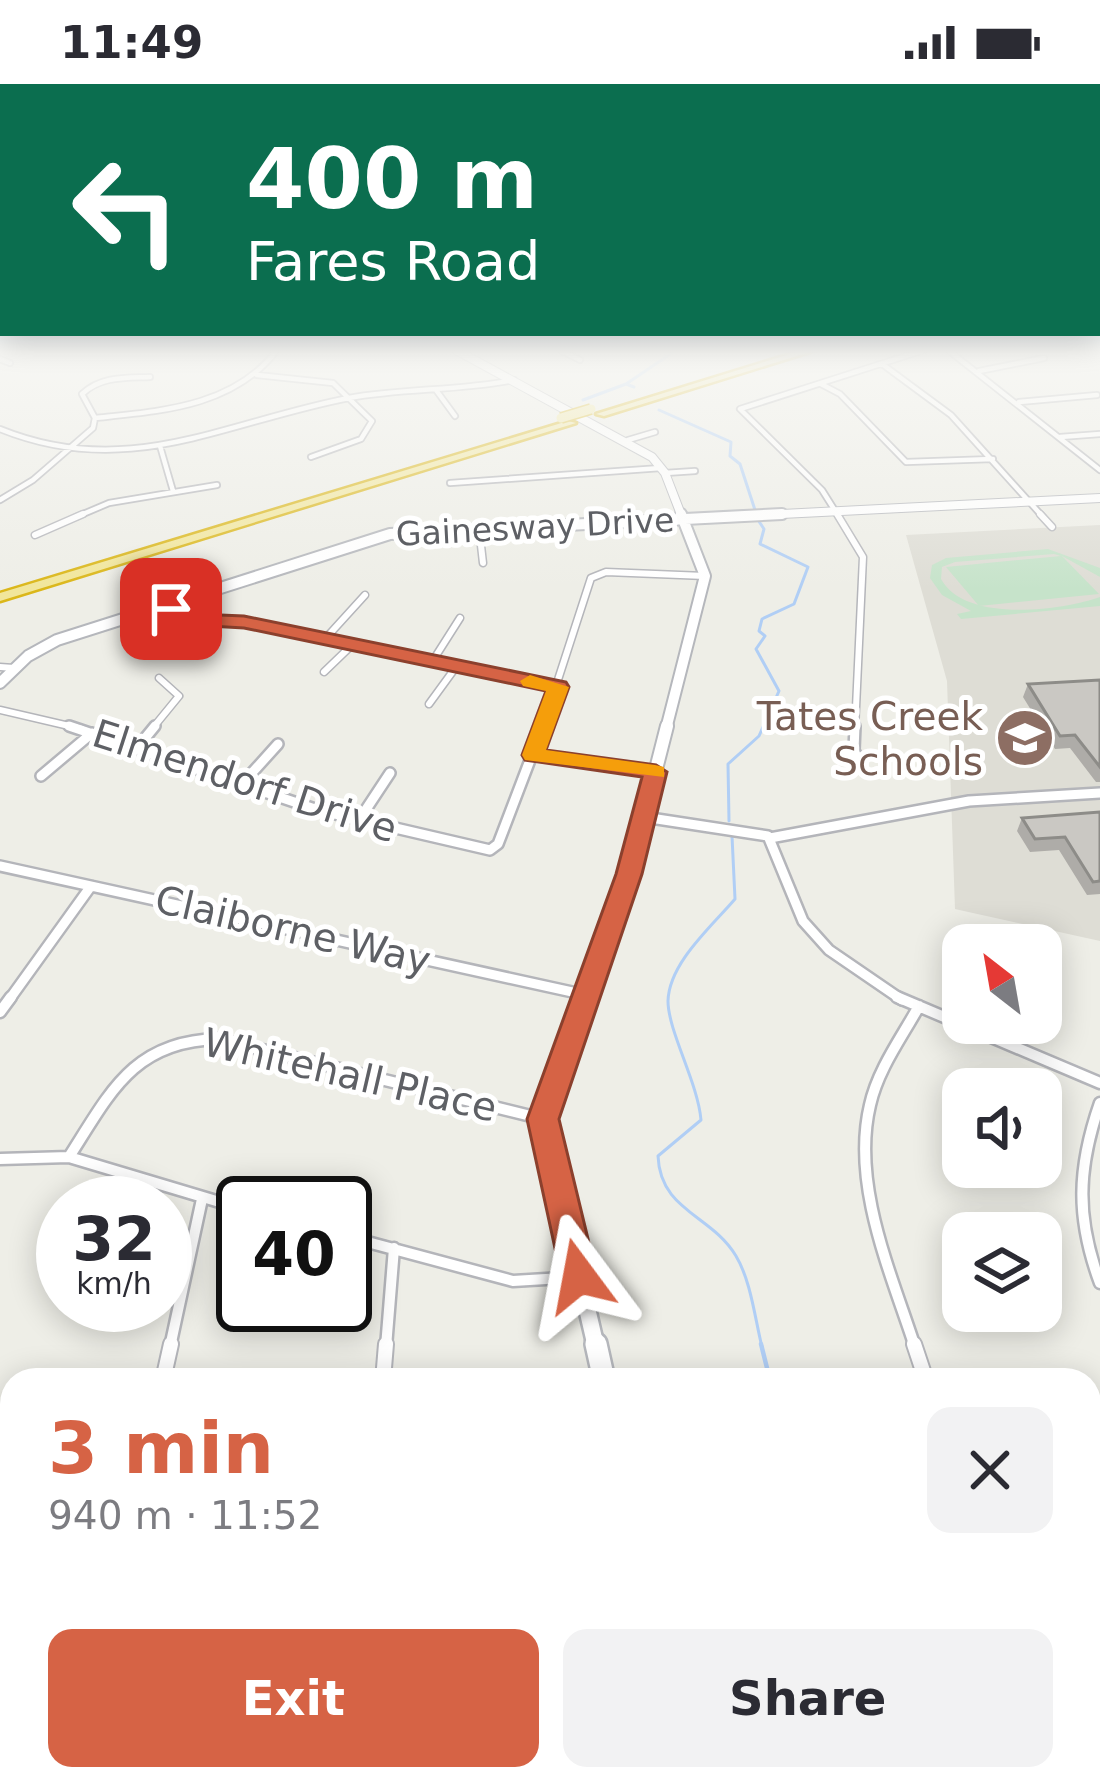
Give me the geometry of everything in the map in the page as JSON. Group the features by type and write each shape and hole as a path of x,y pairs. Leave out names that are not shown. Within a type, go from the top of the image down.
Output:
{"highway":[{"path":"0,587 536,430"},
{"path":"0,598 539,430"}],"street":[{"path":"1,430 67,449 160,446 225,430"},
{"path":"0,500 91,430"},
{"path":"311,457 370,430"},
{"path":"601,1368 543,1119 644,817 705,576 663,470 608,430"},
{"path":"759,430 836,511 866,568 854,750 861,767"},
{"path":"875,430 907,462 993,459"},
{"path":"962,430 1052,527"},
{"path":"1051,430 1100,470"},
{"path":"628,440 655,432"},
{"path":"1060,437 1100,434"},
{"path":"160,446 172,491"},
{"path":"450,482 695,470"},
{"path":"35,535 101,506 217,484"},
{"path":"0,486 20,489"},
{"name":"Gainesway Drive","path":"0,683 46,645 372,538 479,528 1100,498"},
{"path":"479,528 483,563"},
{"path":"656,772 533,755 591,578 606,572 705,576"},
{"path":"325,640 364,596"},
{"path":"167,605 192,620 244,622 558,687"},
{"path":"432,662 460,618"},
{"path":"324,672 351,646"},
{"path":"0,667 14,668"},
{"path":"429,704 456,667"},
{"path":"137,748 179,696 159,678"},
{"name":"Elmendorf Drive","path":"0,710 92,733 358,820 490,850 498,844 533,755"},
{"path":"41,776 92,733"},
{"path":"241,784 278,744"},
{"path":"358,820 390,773"},
{"path":"644,817 770,838 962,802 1100,793"},
{"path":"770,838 788,896 812,933 860,975 920,1006 1100,1083"},
{"name":"Claiborne Way","path":"0,866 586,995"},
{"path":"0,1012 92,886"},
{"path":"920,1006 877,1084 866,1138 877,1210 923,1368"},
{"name":"Whitehall Place","path":"70,1157 130,1066 150,1049 188,1038 218,1040 543,1119"},
{"path":"1100,1103 1080,1156 1076,1201 1100,1283"},
{"path":"0,1159 70,1157 216,1203"},
{"path":"166,1368 202,1199"},
{"path":"372,1243 513,1281 579,1276"},
{"path":"384,1368 394,1248"}],"shaded area":[{"name":"Tates Creek Schools","path":"1100,525 1100,941 1062,933 1062,924 1023,924 955,909 947,681 906,535"}],"green space":[{"path":"1048,549 1100,568 1100,577 1062,556 1099,594 983,606 1038,609 1100,597 1100,606 961,619 957,614 971,611 942,595 930,578 932,565 946,558","holes":["1061,556 946,567 977,604 953,593 941,579 942,567 955,562"]}],"building":[{"path":"1100,680 1100,767 1075,735 1060,736 1028,684"},
{"path":"1100,812 1100,881 1093,882 1065,837 1035,839 1022,818"}],"waterway":[{"path":"703,430 731,442 730,456 740,464 755,510"},
{"path":"729,821 728,764 759,736 779,691 756,649 765,636 759,631 762,619 794,604 808,567 760,544 764,529 758,520"},
{"path":"732,836 735,899 684,959 668,1001 701,1120 658,1156 661,1174 677,1201 736,1256 749,1288 762,1347"},
{"path":"761,1344 767,1368"}],"slow traffic":[{"path":"530,681 558,687 533,755 655,772"}],"place":[{"name":"Tates Creek Schools","path":"1025,738"}],"route":[{"path":"171,609 192,620 244,622 558,687 533,755 656,772 629,874 543,1119 579,1276"}]}
